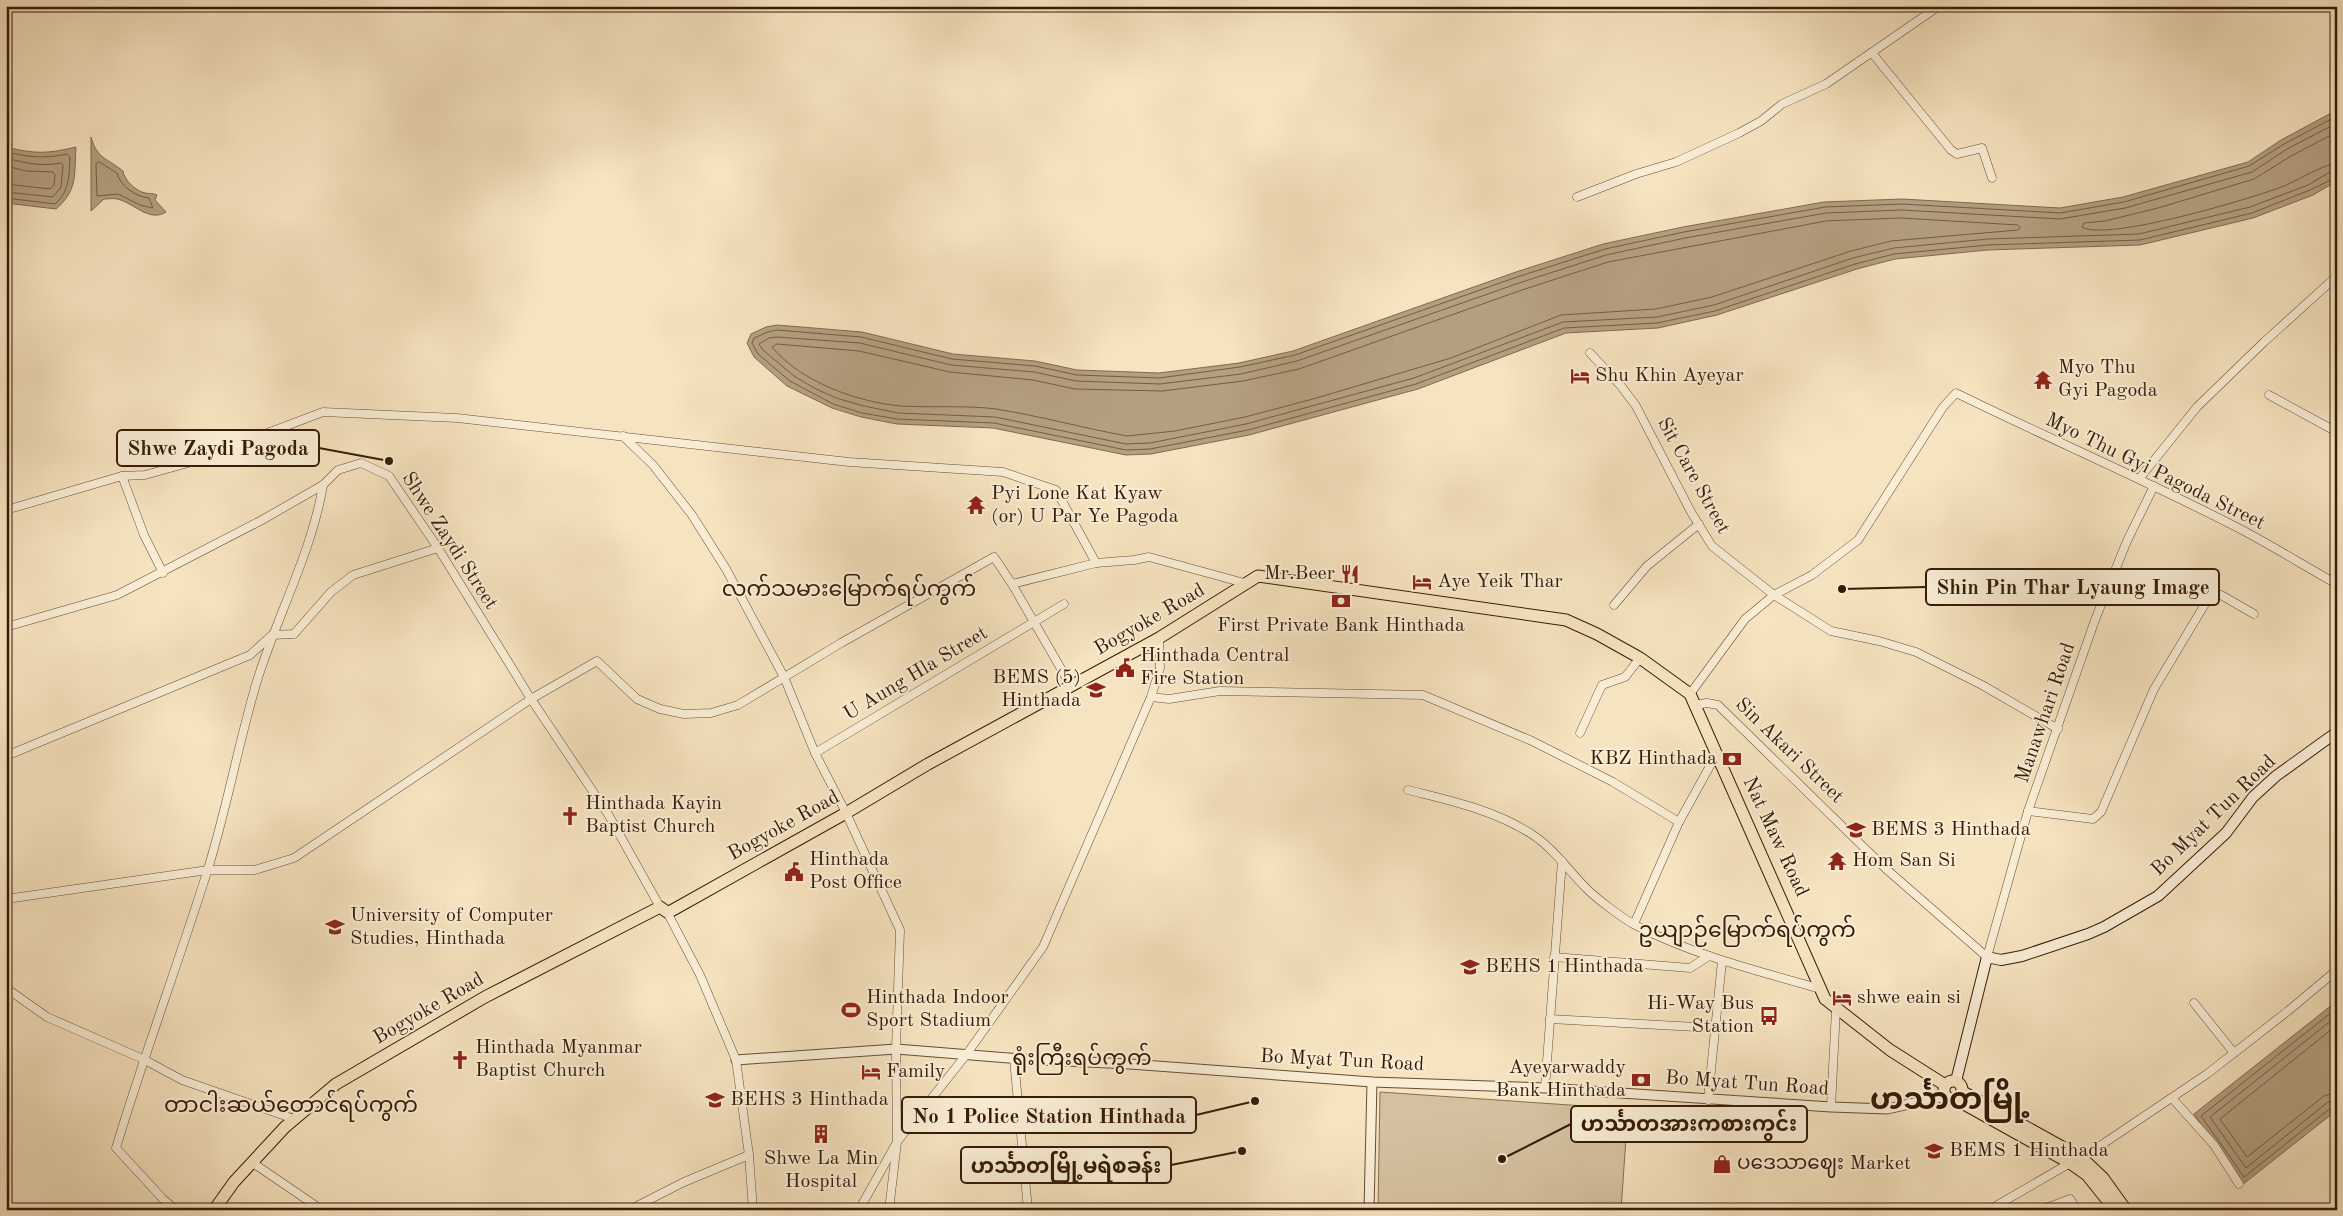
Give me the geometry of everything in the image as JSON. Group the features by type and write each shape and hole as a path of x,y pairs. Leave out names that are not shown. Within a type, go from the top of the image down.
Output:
{"main road":[{"name":"Bogyoke Road","path":"214,1210 234,1182 294,1120 336,1084 486,998 664,910 846,813 928,764 1160,638 1258,576 1566,620 1597,634 1640,658 1693,699"},
{"name":"Nat Maw Road","path":"1693,699 1716,755 1788,910 1826,999 1836,1009 1890,1050 1953,1091 2070,1162 2087,1176 2115,1210"},
{"name":"Bo Myat Tun Road","path":"1987,957 2001,960 2022,956 2088,934 2158,896 2226,833 2253,797 2276,776 2337,732"},
{"path":"1953,1091 1987,957"},
{"name":"Nat Maw Road","path":"1953,1091 2082,1158 2103,1178 2126,1210"}],"street":[{"path":"1577,197 1676,162 1739,133 1761,121 1782,104 1826,84 1939,6"},
{"path":"1872,53 1951,150 1957,154 1982,148 1992,178"},
{"path":"2140,479 2197,407 2264,342 2337,276"},
{"name":"Sit Care Street","path":"1590,353 1621,386 1636,406 1712,546 1774,595 1831,631 1880,641 1916,652 1982,685 2058,729"},
{"name":"Myo Thu Gyi Pagoda Street","path":"1774,595 1812,575 1858,540 1943,407 1956,393 2041,435 2090,455 2120,472 2154,486 2245,532 2337,584"},
{"path":"2269,395 2337,432"},
{"path":"6,510 122,476 145,475 188,463 322,412 457,418 849,462 1003,472 1056,490 1096,563"},
{"path":"622,436 653,465 692,515 726,568 784,677 815,753 846,813 900,930 896,1049 897,1142 889,1210"},
{"name":"Shwe Zaydi Street","path":"6,627 117,595 323,485 338,470 361,463 389,476 438,548 530,699 608,814 700,975 736,1060 749,1155 753,1210"},
{"path":"122,476 144,535 163,572"},
{"path":"176,1210 163,1199 116,1148 143,1059 208,870 256,683 272,635 318,514 323,485"},
{"name":"Manawhari Road","path":"1987,957 2028,810 2095,620 2127,541 2154,486"},
{"path":"1614,605 1647,566 1699,524"},
{"path":"6,756 250,655 272,635 294,634 331,592 353,576 438,548"},
{"path":"6,899 208,870 255,870 294,858 530,699 597,661 637,698 660,709 684,714 711,713 738,706 784,677 994,557 1072,686"},
{"path":"1012,584 1096,563 1149,557 1248,584"},
{"path":"2028,810 2093,820 2101,812 2154,690 2208,599 2214,594 2221,595 2254,614"},
{"path":"1693,699 1745,619 1774,595"},
{"name":"U Aung Hla Street","path":"815,753 1064,604"},
{"path":"859,1210 897,1142 966,1055 1043,947 1151,697 1160,668 1160,638"},
{"path":"1580,733 1602,685 1625,677 1640,658"},
{"path":"1151,697 1169,699 1220,691 1423,695 1532,740 1613,782 1680,822"},
{"name":"Sin Akari Street","path":"1693,699 1718,704 1885,868 1987,957"},
{"path":"1634,924 1680,822 1716,755"},
{"path":"1408,790 1465,804 1501,818 1534,836 1562,861 1587,889 1634,924 1722,961 1821,989"},
{"path":"1545,1088 1562,861"},
{"path":"1554,957 1690,968 1710,956"},
{"path":"1708,1100 1722,961"},
{"path":"2082,1158 2172,1098 2234,1053 2337,970"},
{"path":"6,988 47,1017 143,1059 182,1080 294,1120"},
{"path":"2194,1003 2234,1053"},
{"path":"1832,1107 1836,1009"},
{"path":"1550,1019 1715,1028"},
{"name":"Bo Myat Tun Road","path":"736,1060 896,1049 1014,1059 1140,1065 1372,1082 1545,1088 1708,1100 1887,1109 1953,1091"},
{"path":"1014,1059 1028,1210"},
{"path":"1368,1210 1372,1082"},
{"path":"2172,1098 2214,1146 2239,1184"},
{"path":"629,1210 684,1182 749,1155"},
{"path":"1989,1210 2070,1162"},
{"path":"253,1163 322,1210"},
{"path":"2041,1210 2070,1199 2077,1210"}],"shaded area":[{"path":"1380,1092 1628,1109 1621,1210 1378,1210"}],"water":[{"path":"2337,110 2337,181 2313,195 2253,218 2140,245 1988,250 1895,259 1857,269 1717,315 1658,328 1566,333 1418,389 1249,435 1151,454 1126,455 993,428 897,424 861,417 832,408 787,386 754,357 747,343 751,334 766,327 777,325 862,332 953,354 1035,361 1077,370 1159,373 1239,363 1293,351 1516,272 1603,244 1683,227 1824,202 1902,199 2060,208 2123,197 2248,162 2281,140"},
{"path":"91,137 96,150 123,171 134,188 145,193 157,195 155,200 166,212 160,215 147,214 123,201 114,199 104,199 91,211"},
{"path":"6,147 41,152 76,147 74,181 68,195 56,209 6,203"},
{"path":"2337,1001 2337,1110 2242,1185 2194,1114"}],"place":[{"name":"Shu Khin Ayeyar","path":"1580,376"},
{"name":"Myo Thu Gyi Pagoda","path":"2043,380"},
{"name":"Shwe Zaydi Pagoda","path":"389,461"},
{"name":"Pyi Lone Kat Kyaw (or) U Par Ye Pagoda","path":"976,505"},
{"name":"Mr.Beer","path":"1350,574"},
{"name":"Aye Yeik Thar","path":"1422,582"},
{"name":"Shin Pin Thar Lyaung Image","path":"1842,589"},
{"name":"First Private Bank Hinthada","path":"1341,601"},
{"name":"Hinthada Central Fire Station","path":"1125,668"},
{"name":"BEMS (5) Hinthada","path":"1096,690"},
{"name":"KBZ Hinthada","path":"1732,759"},
{"name":"Hinthada Kayin Baptist Church","path":"570,816"},
{"name":"BEMS 3 Hinthada","path":"1856,830"},
{"name":"Hom San Si","path":"1837,861"},
{"name":"Hinthada Post Office","path":"794,872"},
{"name":"University of Computer Studies, Hinthada","path":"335,927"},
{"name":"BEHS 1 Hinthada","path":"1470,967"},
{"name":"shwe eain si","path":"1842,998"},
{"name":"Hinthada Indoor Sport Stadium","path":"851,1010"},
{"name":"Hi-Way Bus Station","path":"1769,1016"},
{"name":"Hinthada Myanmar Baptist Church","path":"460,1060"},
{"name":"Family","path":"871,1072"},
{"name":"Ayeyarwaddy Bank Hinthada","path":"1641,1080"},
{"name":"BEHS 3 Hinthada","path":"715,1100"},
{"name":"No 1 Police Station Hinthada","path":"1255,1101"},
{"name":"Shwe La Min Hospital","path":"821,1134"},
{"name":"ဟင်္သာတမြို့မရဲစခန်း","path":"1242,1151"},
{"name":"BEMS 1 Hinthada","path":"1934,1151"},
{"name":"ဟင်္သာတအားကစားကွင်း","path":"1502,1159"},
{"name":"ပဒေသာဈေး Market","path":"1722,1164"}],"district":[{"name":"လက်သမားမြောက်ရပ်ကွက်","path":"849,590"},
{"name":"ဥယျာဉ်မြောက်ရပ်ကွက်","path":"1747,931"},
{"name":"ရုံးကြီးရပ်ကွက်","path":"1082,1059"},
{"name":"ဟင်္သာတမြို့","path":"1950,1101"},
{"name":"တာငါးဆယ်တောင်ရပ်ကွက်","path":"291,1106"}]}
